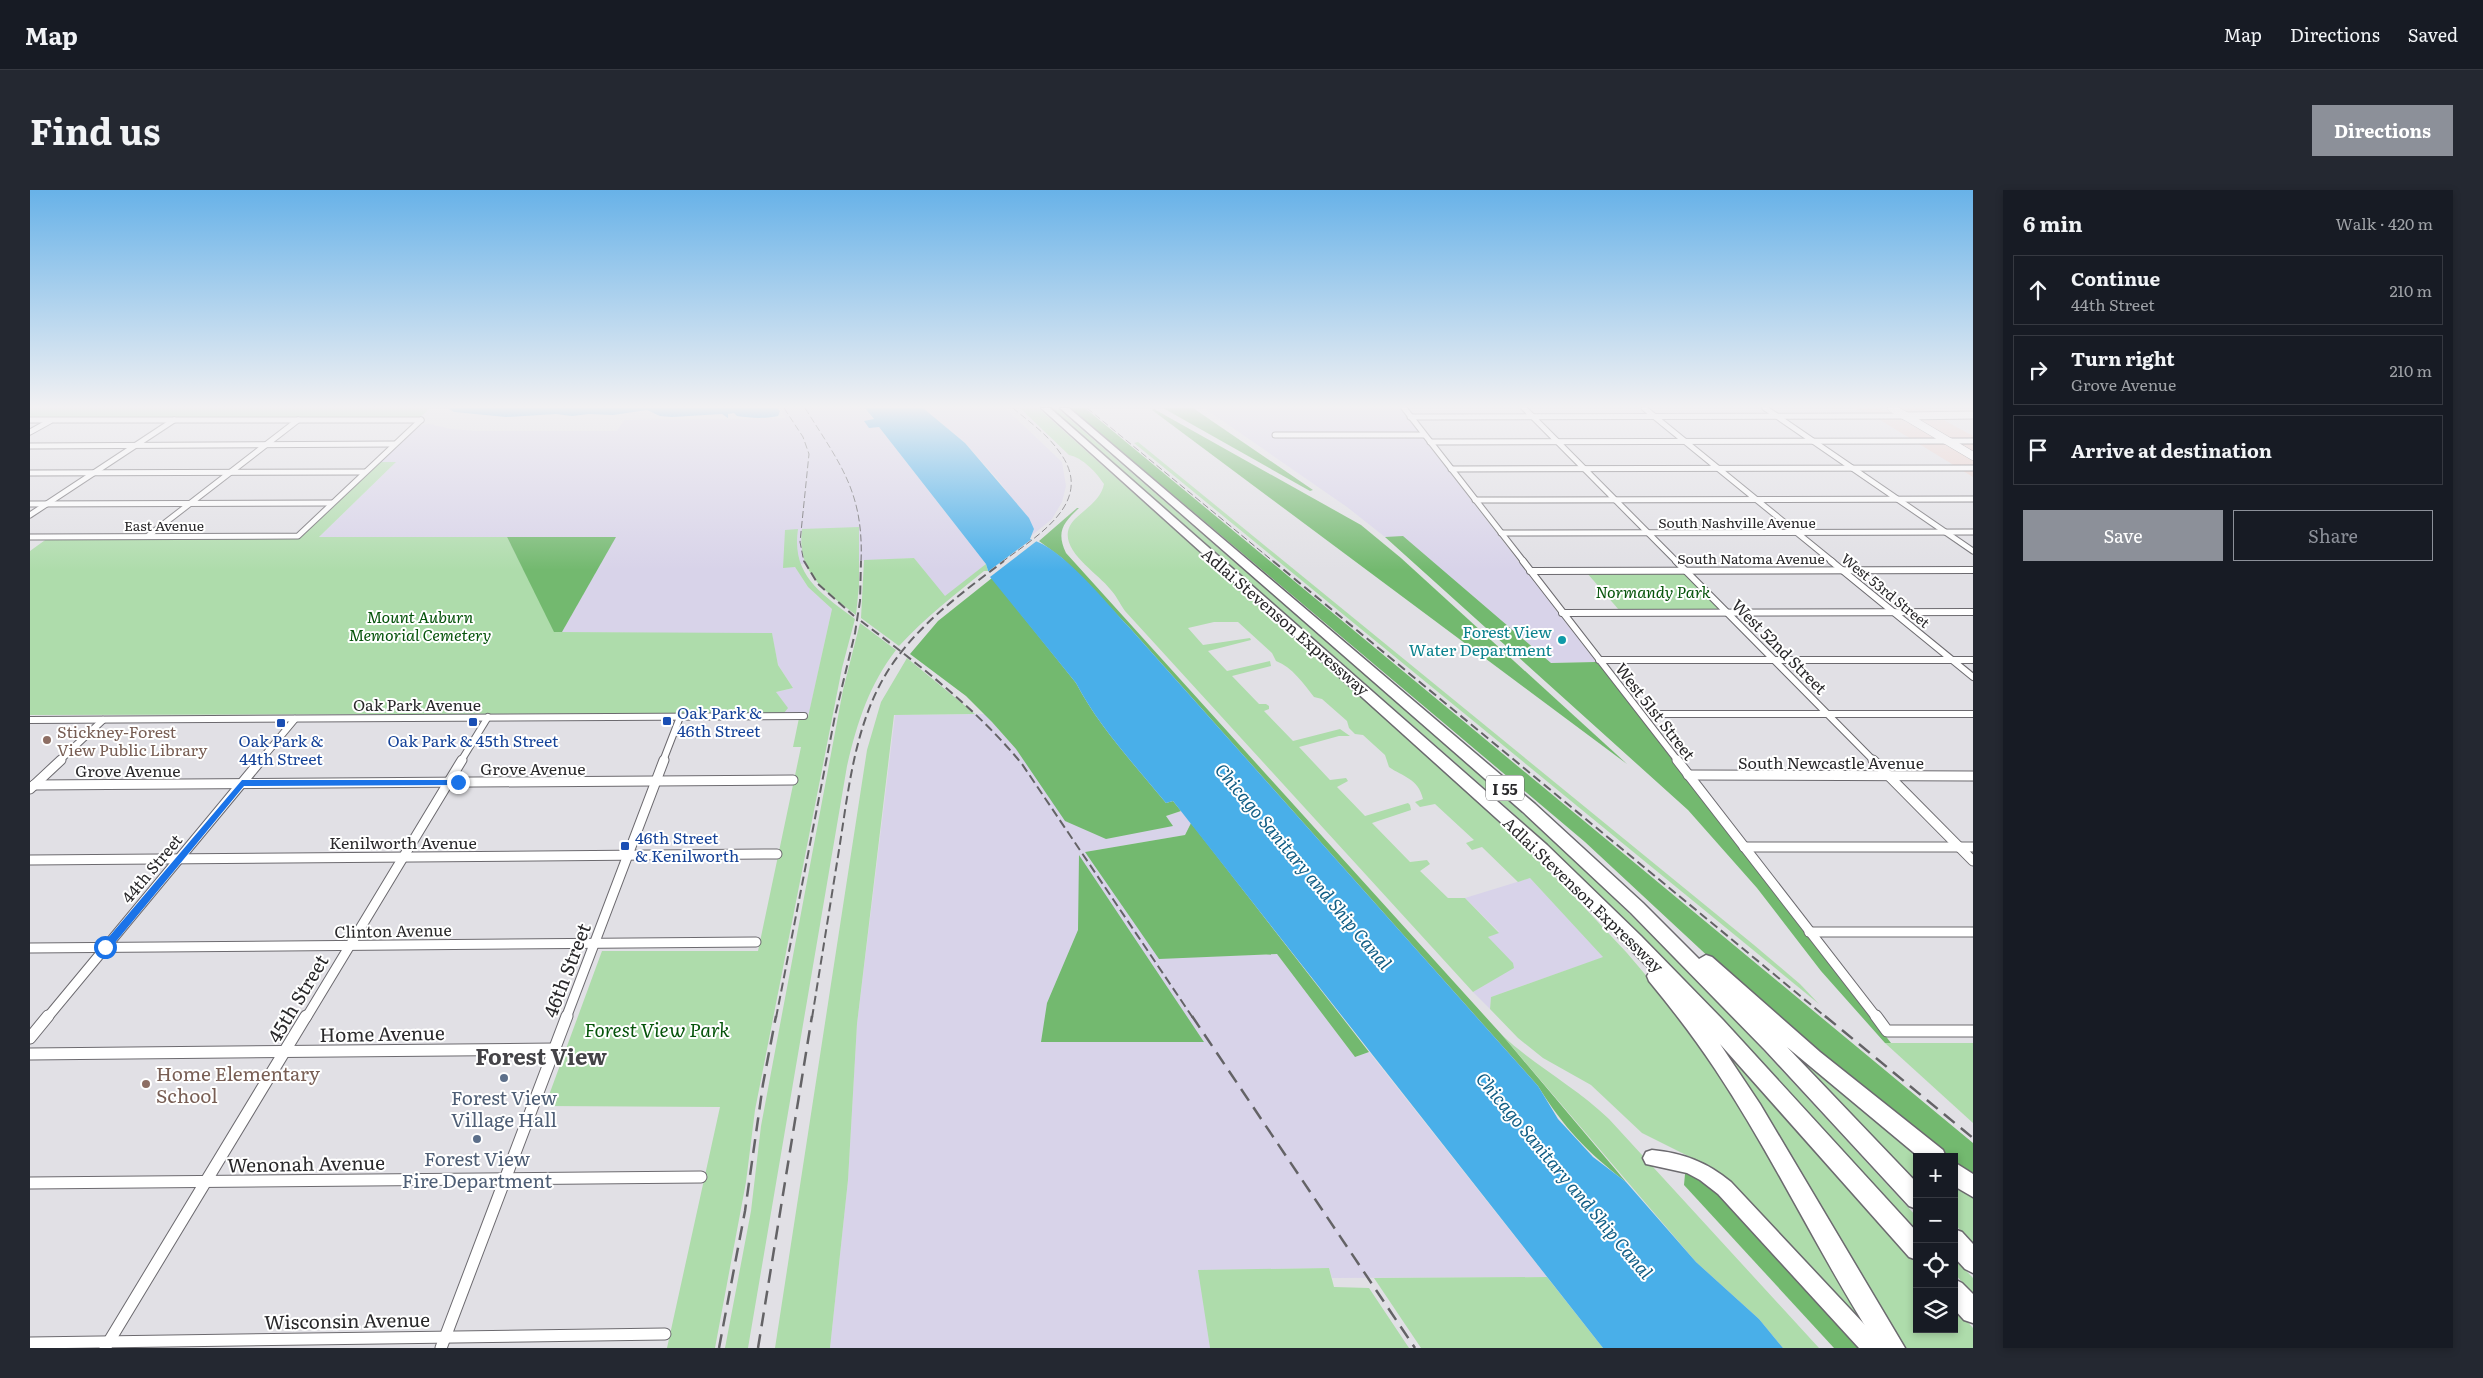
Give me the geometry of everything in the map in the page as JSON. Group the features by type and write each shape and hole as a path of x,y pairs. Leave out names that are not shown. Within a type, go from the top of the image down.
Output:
{"highway":[{"name":"Adlai Stevenson Expressway","path":"1106,462 1541,849 1635,941 1716,1026 1913,1246"},
{"name":"Adlai Stevenson Expressway","path":"1127,462 1529,808 1638,908 1700,970 1915,1198"},
{"path":"1529,808 1594,858 1751,1004 1930,1153"},
{"path":"1541,849 1658,978 1708,1040 1756,1112 1821,1234 1893,1348"},
{"path":"1958,1175 1973,1187"},
{"path":"1957,1243 1973,1260"},
{"path":"1958,1295 1973,1311"}],"main road":[{"path":"1652,1158 1681,1160 1699,1168 1717,1180 1736,1198 1873,1348"}],"street":[{"path":"30,515 110,462"},
{"path":"148,536 244,462"},
{"path":"30,504 332,503 375,462"},
{"name":"West 51st Street","path":"1446,462 1887,1031 1973,1031"},
{"name":"West 52nd Street","path":"1578,462 1973,861"},
{"name":"West 53rd Street","path":"1711,462 1973,678"},
{"path":"1843,462 1973,551"},
{"path":"1451,469 1973,468"},
{"path":"30,473 365,472"},
{"path":"1474,500 1973,498"},
{"name":"East Avenue","path":"30,537 298,536 332,503"},
{"name":"South Nashville Avenue","path":"1501,533 1973,532"},
{"name":"South Natoma Avenue","path":"1530,571 1973,570"},
{"path":"1562,613 1973,612"},
{"path":"1599,660 1973,660"},
{"path":"1655,714 1973,714"},
{"name":"Oak Park Avenue","path":"30,720 804,716"},
{"name":"45th Street","path":"107,1345 488,717"},
{"name":"46th Street","path":"443,1342 680,717"},
{"name":"44th Street","path":"30,1038 296,719"},
{"path":"32,787 103,720"},
{"name":"South Newcastle Avenue","path":"1688,775 1973,776"},
{"name":"Grove Avenue","path":"32,787 242,783 793,780"},
{"path":"1744,847 1973,847"},
{"name":"Kenilworth Avenue","path":"30,860 777,854"},
{"path":"1809,932 1973,932"},
{"name":"Clinton Avenue","path":"30,948 756,942"},
{"name":"Home Avenue","path":"30,1054 555,1049"},
{"name":"Wenonah Avenue","path":"30,1183 701,1177"},
{"name":"Wisconsin Avenue","path":"30,1343 107,1345 443,1342 665,1334"}],"shaded area":[{"path":"379,462 906,462 986,564 945,597 914,558 800,564 795,567 808,587 832,609 809,713 784,713 776,692 793,688 778,665 772,634 562,632 615,537 319,537 395,463"},
{"path":"982,462 1062,462 1066,486 1062,502 1052,519 1031,536 1034,529 999,481"},
{"path":"1282,462 1442,462 1596,662 1551,663 1403,537 1385,537 1347,507"},
{"path":"1949,462 1973,462 1973,477"},
{"path":"985,714 1016,749 1036,776 1172,826 1166,816 1181,811 1191,823 1185,835 1085,852 1159,958 1277,954 1355,1057 1369,1052 1547,1277 1332,1278 1329,1268 1199,1270 1210,1348 830,1348 848,1180 857,1024 895,715"},
{"path":"1530,878 1604,957 1491,997 1490,1009 1473,992 1513,968 1488,937 1499,932 1465,898"}],"green space":[{"name":"Mount Auburn Memorial Cemetery","path":"378,462 396,462 319,537 507,537 555,632 772,633 778,665 793,688 776,692 788,708 784,713 30,715 30,551 48,538 298,537"},
{"path":"1083,462 1099,462 1468,791 1568,890 1627,953 1683,1019 1758,1135 1826,1261 1870,1333 1702,1163 1642,1133 1591,1085 1543,1058 1518,1038 1490,1009 1491,997 1603,957 1530,878 1518,882 1482,847 1472,850 1466,843 1474,840 1435,804 1420,807 1415,802 1423,799 1421,792 1414,782 1389,767 1385,755 1363,735 1355,734 1349,728 1347,721 1322,699 1314,697 1302,681 1276,661 1272,653 1238,622 1214,622 1188,628 1203,645 1250,638 1251,640 1208,651 1227,671 1270,661 1271,666 1232,676 1259,704 1269,706 1269,709 1264,711 1293,741 1340,729 1350,736 1339,736 1299,747 1330,780 1346,778 1348,781 1337,787 1365,816 1408,803 1410,805 1411,810 1372,823 1410,862 1427,860 1430,864 1420,871 1448,898 1465,898 1499,933 1488,937 1513,963 1514,968 1473,992 1125,611 1110,589 1078,557 1071,548 1068,538 1069,529 1075,519 1100,495 1104,484"},
{"path":"1113,462 1119,462 1486,780 1589,874 1715,998 1913,1213 1913,1228 1720,1018 1566,863 1513,813"},
{"path":"1134,462 1150,462 1973,1143 1973,1179 1958,1167 1958,1153 1941,1153 1756,1001 1585,842"},
{"path":"1157,462 1163,462 1754,945 1800,984 1819,1004"},
{"path":"1222,462 1249,462 1361,525 1401,558 1627,764"},
{"path":"1259,462 1272,462 1313,490 1310,491"},
{"path":"1079,508 1065,523 1063,528 1062,539 1066,553 1502,1035 1626,1182 1577,1139 1538,1086 1129,627 1062,558 1039,541"},
{"path":"859,527 859,586 856,615 834,598 815,579 808,569 801,544 802,529"},
{"name":"Forest View Park","path":"798,529 797,545 799,559 804,572 821,592 855,619 842,668 755,1110 746,1182 715,1348 667,1348 720,1107 545,1106 602,951 758,951 801,747 793,747 799,718 808,717 832,609 808,587 795,567 783,568 785,530"},
{"path":"1403,536 1551,663 1596,662 1602,668 1891,1043 1885,1043 1821,971 1757,888 1688,810 1385,537"},
{"path":"507,537 616,537 562,632 554,632"},
{"path":"914,558 945,596 986,564 988,571 984,571 951,598 899,646 861,618 864,560"},
{"name":"Normandy Park","path":"1587,573 1684,573 1720,610 1619,610"},
{"path":"992,578 1076,683 1095,715 1118,745 1166,803 1173,801 1181,811 1166,816 1173,826 1106,839 1065,821 1016,749 992,722 966,696 910,654 938,621"},
{"path":"860,623 896,650 878,677 865,705 847,766 748,1348 725,1348 751,1211 761,1126 843,690"},
{"path":"907,658 975,714 894,715 857,1024 848,1180 830,1348 775,1348 867,750 881,702"},
{"path":"1191,823 1369,1052 1355,1057 1277,954 1159,959 1085,852 1185,835"},
{"path":"1079,855 1204,1042 1041,1042 1047,1003 1078,930"},
{"path":"1768,1027 1921,1153 1913,1153 1913,1179"},
{"path":"1711,1034 1913,1261 1913,1333 1958,1333 1958,1311 1973,1328 1973,1348 1900,1348"},
{"path":"1502,1035 1609,1119 1819,1348 1783,1348 1759,1319 1696,1262"},
{"path":"1885,1043 1973,1043 1973,1123"},
{"path":"1685,1174 1714,1185 1864,1348 1834,1348 1684,1185"},
{"path":"1958,1183 1973,1196 1973,1244 1958,1227"},
{"path":"1958,1262 1973,1278 1973,1294 1958,1277"},
{"path":"1329,1268 1334,1287 1369,1288 1409,1348 1210,1348 1198,1270"},
{"path":"1547,1277 1603,1348 1421,1348 1374,1278"}],"water":[{"name":"Chicago Sanitary and Ship Canal","path":"906,462 981,462 1029,518 1034,529 1030,539 1043,544 1056,553 1083,577 1538,1086 1558,1119 1593,1157 1626,1182 1696,1262 1759,1319 1783,1348 1603,1348 1173,801 1166,803 1118,745 1095,715 1076,683 990,577 986,564"}],"pier":[{"path":"1032,539 1038,540 990,577 987,576 986,573"}],"railway":[{"path":"804,562 800,542 808,462"},
{"path":"838,462 854,497 861,538 861,561"},
{"path":"1002,562 1046,528 1067,501 1071,485 1069,468 1065,462"},
{"path":"1153,462 1274,562"},
{"path":"804,561 818,584 854,616"},
{"path":"776,1018 835,716 855,633 860,601 861,561"},
{"path":"901,652 943,609 1004,561"},
{"path":"1273,561 1827,1018"},
{"path":"861,621 901,652"},
{"path":"812,1018 855,755 869,709 879,687 901,652"},
{"path":"901,652 966,705 1022,764 1193,1018"},
{"path":"719,1348 745,1211 763,1084 776,1016"},
{"path":"758,1348 812,1016"},
{"path":"1192,1016 1415,1348"},
{"path":"1825,1016 1973,1138"}],"place":[{"name":"Forest View Water Department","path":"1562,640"},
{"name":"Oak Park & 46th Street","path":"667,721"},
{"name":"Oak Park & 45th Street","path":"473,722"},
{"name":"Oak Park & 44th Street","path":"281,723"},
{"name":"Stickney-Forest View Public Library","path":"47,740"},
{"name":"46th Street & Kenilworth","path":"625,846"},
{"name":"Forest View Village Hall","path":"504,1078"},
{"name":"Home Elementary School","path":"146,1084"},
{"name":"Forest View Fire Department","path":"477,1139"}],"district":[{"name":"Forest View","path":"541,1055"}],"route":[{"path":"105,947 242,783 458,782"}]}
